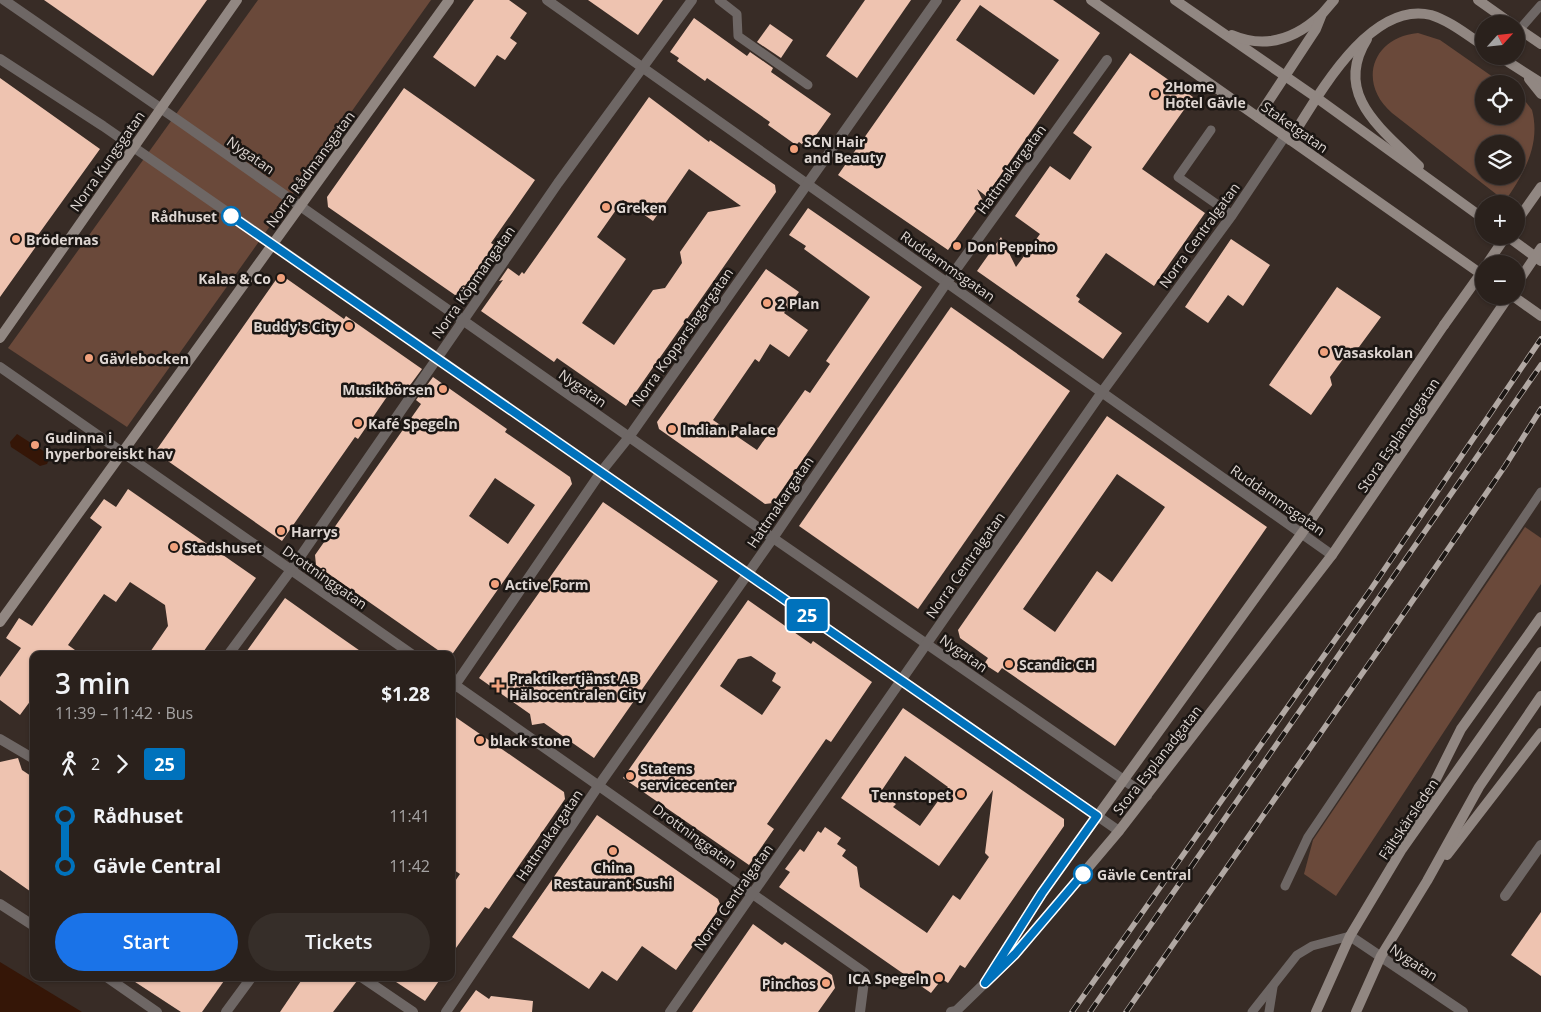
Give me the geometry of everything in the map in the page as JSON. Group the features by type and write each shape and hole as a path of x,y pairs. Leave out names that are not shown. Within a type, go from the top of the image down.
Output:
{"street":[{"name":"Nygatan","path":"1,0 160,108 629,438 1147,796"},
{"name":"Norra Kungsgatan","path":"0,338 237,0"},
{"name":"Norra Rådmansgatan","path":"0,622 450,0"},
{"name":"Ruddammsgatan","path":"547,0 1332,555"},
{"name":"Norra Köpmangatan","path":"231,651 291,570 558,183 692,0"},
{"name":"Norra Kopparslagargatan","path":"455,683 601,472 629,438 937,0"},
{"name":"Staketgatan","path":"1092,0 1475,270"},
{"path":"1219,30 1248,40 1272,42 1297,33 1322,14 1334,0"},
{"path":"1478,0 1499,15"},
{"path":"1175,1 1317,98 1475,213"},
{"path":"1258,117 1316,30 1322,14"},
{"name":"Norra Centralgatan","path":"670,1012 1102,392 1357,43 1372,30 1403,15 1429,14 1453,25 1475,40"},
{"path":"1372,30 1362,47 1356,72 1357,90 1362,105 1381,129 1443,190"},
{"path":"1525,33 1541,44"},
{"path":"0,59 133,148 1120,831"},
{"name":"Hattmakargatan","path":"446,1012 599,785 773,538 947,282 1107,60"},
{"path":"1513,65 1541,83"},
{"path":"1524,72 1541,94"},
{"path":"1525,209 1541,187"},
{"path":"1519,245 1541,261"},
{"path":"1525,272 1541,248"},
{"name":"Stora Esplanadgatan","path":"985,983 1042,893 1302,533 1475,282"},
{"name":"Stora Esplanadgatan","path":"985,983 1015,954 1120,831 1332,555 1503,305"},
{"path":"1525,305 1541,316"},
{"name":"Drottninggatan","path":"0,367 407,651"},
{"path":"1402,849 1460,729 1541,617"},
{"name":"Fältskärsleden","path":"1316,1012 1350,936 1402,849 1541,652"},
{"name":"Drottninggatan","path":"455,687 599,785 865,973 860,1012"},
{"path":"1356,1012 1381,956 1427,881 1479,787 1541,696"},
{"path":"1427,881 1541,733"},
{"path":"0,739 30,757"},
{"path":"1505,896 1541,845"},
{"path":"0,904 30,923"},
{"name":"Nygatan","path":"1350,936 1460,1011"},
{"path":"112,981 157,1012"},
{"path":"226,1012 249,981"},
{"path":"367,981 413,1012"},
{"path":"951,1012 956,1011 985,983"}],"lane":[{"path":"719,0 737,14 738,36 808,86"},
{"path":"1525,19 1541,5"},
{"path":"1211,130 1178,177 1232,215"},
{"path":"1285,886 1308,837 1541,492"},
{"path":"1252,1012 1297,955 1312,946 1350,936"},
{"path":"1269,1012 1273,987"}],"shaded area":[{"path":"258,0 431,0 127,427 8,348"},
{"path":"1418,33 1440,40 1490,75 1475,75 1475,125 1525,125 1525,101 1532,110 1534,135 1525,167 1525,135 1475,135 1475,178 1392,113 1381,101 1375,88 1373,76 1375,63 1380,52 1402,36"},
{"path":"1484,185 1515,185 1509,195 1497,195"},
{"path":"17,434 48,454 50,457 47,464 40,466 11,447 10,442"},
{"path":"1525,527 1541,538 1541,584 1336,896 1304,874 1313,840"},
{"path":"0,962 82,1012 0,1012"}],"building":[{"path":"44,0 207,0 153,76"},
{"path":"474,0 509,0 527,13 510,38 517,43 505,60 497,55 475,87 433,57"},
{"path":"588,0 663,0 638,35"},
{"path":"865,0 911,0 857,78 826,56"},
{"path":"961,0 1053,0 1100,33 986,196 977,189 983,201 948,250 838,175","holes":["980,5 1059,60 1034,95 956,40"]},
{"path":"694,18 747,56 750,52 773,68 771,72 831,114 807,148 799,142 796,145 768,125 770,122 707,78 705,81 677,61 679,58 670,52"},
{"path":"770,24 793,40 781,58 757,42"},
{"path":"1130,53 1193,97 1142,169 1205,213 1154,286 1106,253 1076,296 1080,299 1078,302 1122,333 1103,359 977,271 1001,237 1016,267 1040,234 1015,216 1050,166 1070,180 1092,147 1073,133"},
{"path":"0,78 100,149 38,235 42,238 0,297"},
{"path":"404,88 535,180 491,243 496,246 489,256 496,260 477,288 455,295 328,207 327,197"},
{"path":"649,97 709,142 710,140 775,185 776,192 626,406 557,358 554,362 481,311 503,280 499,281 508,268 519,276 522,272 524,274","holes":["689,169 741,206 708,212 680,252 682,263 665,288 653,290 614,345 582,323 626,259 597,237 623,200 653,221"]},
{"path":"808,208 922,287 773,503 765,504 659,429 657,422 766,269 799,292 784,313 808,330 789,357 770,344 759,362 755,359 713,420 757,450 774,426 778,428 805,390 810,393 830,364 826,361 870,297 804,249 806,246 789,235"},
{"path":"1231,239 1270,265 1243,306 1228,295 1208,323 1185,307"},
{"path":"280,274 344,319 346,316 422,369 405,392 395,385 358,439 355,437 282,541 155,452"},
{"name":"Vasaskolan","path":"1337,287 1381,317 1359,347 1351,348 1330,377 1332,385 1311,415 1269,385"},
{"path":"951,307 1070,391 918,609 799,526"},
{"path":"433,377 507,429 505,432 570,477 572,484 455,651 439,651 316,565 315,555 421,404 416,400","holes":["495,478 535,505 508,544 469,516"]},
{"path":"1107,416 1267,527 1115,746 1002,668 998,673 984,664 988,658 960,638 958,630","holes":["1117,474 1165,507 1112,582 1097,571 1055,632 1023,609"]},
{"path":"128,489 256,578 204,651 151,651 168,626 165,605 130,582 116,602 104,594 68,645 76,651 30,651 30,701 20,715 0,700 0,677 21,648 6,638 19,618 32,626 102,527 90,518 104,499 116,507"},
{"path":"603,502 718,581 594,758 544,723 532,725 530,714 479,678"},
{"path":"285,598 360,651 247,651"},
{"path":"748,600 811,644 813,641 872,682 831,742 826,739 767,824 774,829 749,865 623,778","holes":["751,656 776,673 772,681 781,687 762,715 720,686 738,659"]},
{"path":"903,708 1064,819 1064,826 965,968 960,965 948,983 942,979 931,993 779,887 790,872 785,869 800,849 804,852 818,831 821,833 825,827 841,838 837,844 846,850 842,856 857,867 860,887 927,933 953,895 960,900 989,857 985,853 993,790 939,866 841,798","holes":["905,756 948,787 920,826 893,807 896,804 880,793"]},
{"path":"455,717 564,792 565,799 489,909 485,907 455,949 455,881 460,874 455,871"},
{"path":"18,758 22,770 30,775 30,891 0,870 0,762"},
{"path":"597,815 718,899 720,904 719,909 676,970 642,946 617,981 602,971 589,989 512,937"},
{"path":"1541,912 1541,976 1511,955"},
{"path":"753,924 782,945 785,942 832,975 835,988 818,1012 692,1012"},
{"path":"134,981 224,981 202,1012 181,1012"},
{"path":"301,981 357,981 333,1012 280,1012"},
{"path":"395,981 439,981 425,1001"},
{"path":"476,990 489,999 491,996 533,1001 532,1012 460,1012"}],"railway":[{"path":"1072,1012 1371,589 1541,339"},
{"path":"1090,1012 1541,365"},
{"path":"1126,1012 1387,638 1505,466 1541,409"}],"bus line":[{"name":"25","path":"231,216 1097,816 1042,893 985,983 1015,954 1083,874"}],"place":[{"name":"2Home Hotel Gävle","path":"1155,94"},
{"name":"SCN Hair and Beauty","path":"794,149"},
{"name":"Greken","path":"606,207"},
{"name":"Rådhuset","path":"231,216"},
{"name":"Brödernas","path":"16,239"},
{"name":"Don Peppino","path":"957,246"},
{"name":"Kalas & Co","path":"281,278"},
{"name":"2 Plan","path":"767,303"},
{"name":"Buddy's City","path":"349,326"},
{"name":"Vasaskolan","path":"1324,352"},
{"name":"Gävlebocken","path":"89,358"},
{"name":"Musikbörsen","path":"443,389"},
{"name":"Kafé Spegeln","path":"358,423"},
{"name":"Indian Palace","path":"672,429"},
{"name":"Gudinna i hyperboreiskt hav","path":"35,445"},
{"name":"Harrys","path":"281,531"},
{"name":"Stadshuset","path":"174,547"},
{"name":"Active Form","path":"495,584"},
{"name":"Scandic CH","path":"1009,664"},
{"name":"Praktikertjänst AB Hälsocentralen City","path":"498,686"},
{"name":"black stone","path":"480,740"},
{"name":"Statens servicecenter","path":"630,776"},
{"name":"Tennstopet","path":"961,794"},
{"name":"China Restaurant Sushi","path":"613,851"},
{"name":"Gävle Central","path":"1083,874"},
{"name":"ICA Spegeln","path":"939,978"},
{"name":"Pinchos","path":"826,983"}]}
